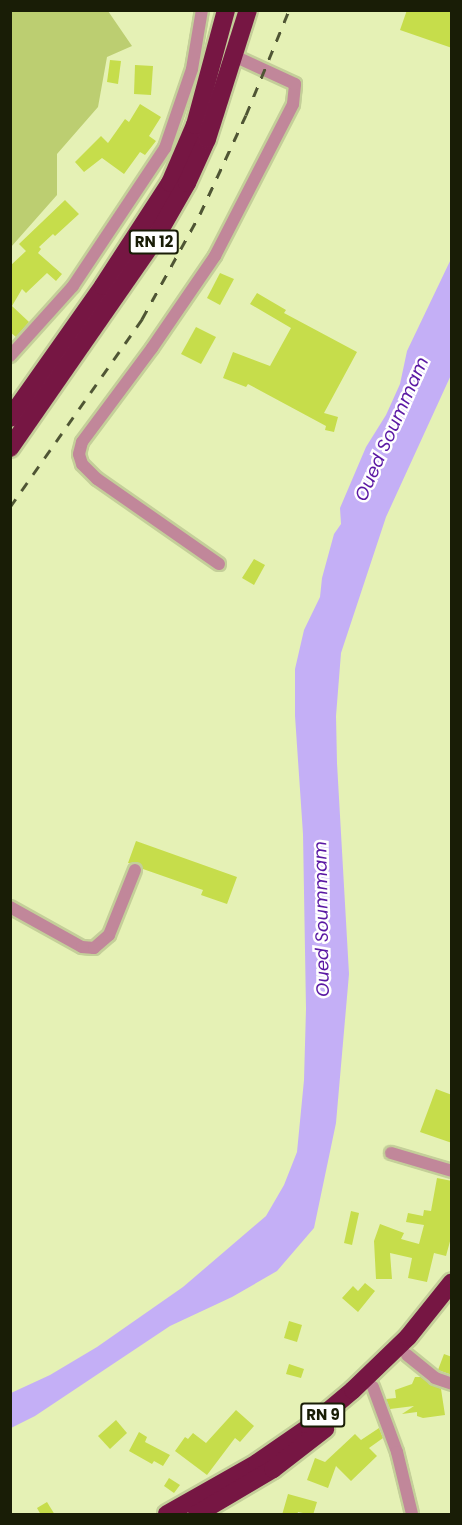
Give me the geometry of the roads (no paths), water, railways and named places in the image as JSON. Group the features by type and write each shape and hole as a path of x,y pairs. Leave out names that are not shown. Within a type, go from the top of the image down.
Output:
{"highway":[{"name":"RN 12","path":"10,418 103,286 170,183 195,125 226,10"},
{"name":"RN 12","path":"10,448 152,244 171,212 200,158 248,10"},
{"name":"RN 9","path":"167,1515 257,1463 309,1427 408,1337 452,1282"},
{"name":"RN 9","path":"197,1515 273,1469 373,1387 406,1355 452,1301"}],"street":[{"path":"10,356 73,286 165,148 192,69 202,10"},
{"path":"219,564 97,479 82,464 79,454 82,442 152,348 215,256 293,104 295,84 234,56"},
{"path":"10,907 76,944 87,949 94,948 109,935 135,870"},
{"path":"391,1153 452,1171"},
{"path":"406,1355 435,1378 452,1384"},
{"path":"373,1387 397,1452 412,1515"}],"water":[{"name":"Oued Soummam","path":"451,259 451,375 386,517 341,653 336,716 337,763 349,974 336,1123 314,1228 277,1271 232,1297 170,1326 35,1416 11,1428 11,1393 50,1375 97,1347 183,1287 266,1216 284,1185 297,1152 304,1080 306,1009 303,834 295,716 295,669 304,630 320,597 322,578 334,534 341,524 340,508 366,447 386,415 400,384 407,351"}],"railway":[{"path":"10,507 142,319 200,214 246,115 289,10"}]}
